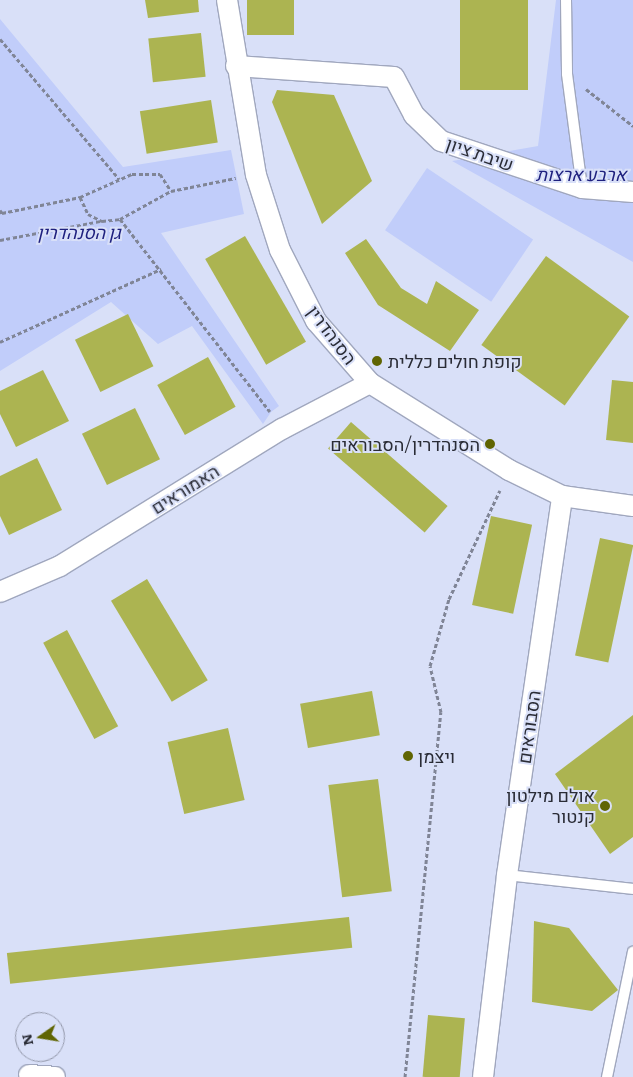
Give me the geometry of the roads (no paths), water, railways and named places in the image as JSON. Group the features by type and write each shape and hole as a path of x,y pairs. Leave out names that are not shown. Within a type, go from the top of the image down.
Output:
{"street":[{"name":"הסנהדרין","path":"227,0 236,66 256,176 280,250 316,321 370,384 509,470 562,496 633,506"},
{"name":"שיבת ציון","path":"236,66 394,77 414,114 441,142 582,188 633,192"},
{"name":"האמוראים","path":"0,592 60,566 282,429 370,384"},
{"name":"הסבוראים","path":"483,1077 507,875 562,496"},
{"path":"29,1075 55,1077"}],"lane":[{"path":"566,0 567,74 582,188"},
{"path":"507,875 633,890"},
{"path":"607,1077 633,952"}],"place":[{"name":"קופת חולים כללית","path":"377,361"},
{"name":"הסנהדרין/הסבוראים","path":"490,444"},
{"name":"ויצמן","path":"408,756"},
{"name":"אולם מילטון קנטור","path":"605,806"}],"park label":[{"name":"ארבע ארצות","path":"581,174"},
{"name":"גן הסנהדרין","path":"79,232"}]}
